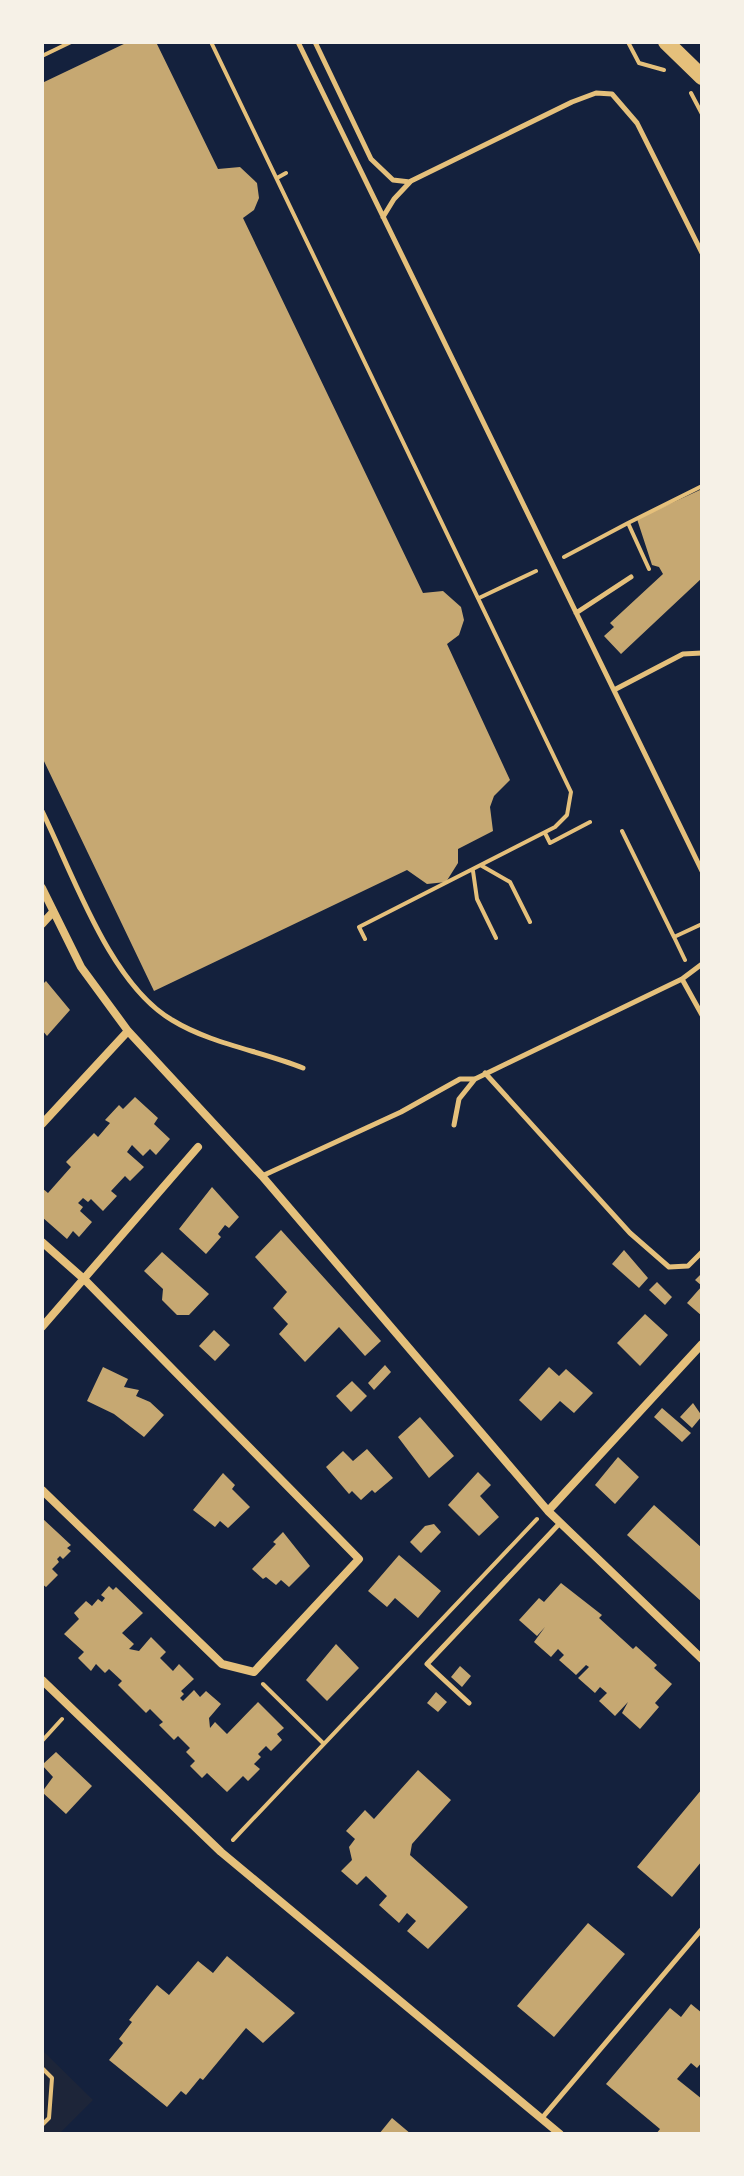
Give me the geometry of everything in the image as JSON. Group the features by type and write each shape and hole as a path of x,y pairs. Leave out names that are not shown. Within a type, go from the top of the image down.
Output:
{"main road":[{"path":"666,42 702,77"}],"street":[{"path":"42,888 81,967 128,1031 262,1176 548,1511 702,1659"},
{"path":"42,924 53,912"},
{"path":"42,1124 128,1031"},
{"path":"42,1327 198,1147"},
{"path":"42,1242 85,1280 359,1559 254,1672 222,1664 42,1490"},
{"path":"548,1511 702,1344"},
{"path":"42,1680 221,1852 560,2134"}],"lane":[{"path":"298,42 702,871"},
{"path":"315,42 371,159 393,180 411,181"},
{"path":"383,217 411,181 572,102 596,93 612,94 637,123 702,253"},
{"path":"576,613 631,577"},
{"path":"614,690 683,654 702,653"},
{"path":"42,811 104,939 129,983 143,999 172,1020 303,1068"},
{"path":"454,1125 459,1099 475,1079 682,979 702,964"},
{"path":"682,979 702,1015"},
{"path":"485,1073 630,1233 673,1269 688,1266 702,1252"},
{"path":"262,1176 401,1112 460,1079 475,1079"},
{"path":"469,1703 427,1664 560,1523"},
{"path":"542,2119 702,1929"}],"path":[{"path":"53,42 56,49"},
{"path":"42,49 44,55 71,42"},
{"path":"211,42 571,792 567,815 545,833 359,927 365,939"},
{"path":"628,42 639,63 665,70"},
{"path":"687,87 702,114"},
{"path":"277,178 286,173"},
{"path":"564,557 702,486"},
{"path":"628,523 649,569"},
{"path":"479,598 536,571"},
{"path":"545,833 550,843 590,822"},
{"path":"622,831 685,960"},
{"path":"482,866 510,882 530,922"},
{"path":"473,871 477,899 496,938"},
{"path":"674,937 702,924"},
{"path":"233,1840 548,1511"},
{"path":"254,1672 323,1743"},
{"path":"42,1741 73,1708"},
{"path":"42,2068 52,2078 49,2118 42,2125"}],"shaded area":[{"path":"42,2050 93,2100 59,2134 42,2134"}],"building":[{"path":"128,42 156,42 218,169 240,167 257,183 259,198 254,210 243,218 423,593 443,591 461,607 464,620 459,635 447,644 510,780 494,796 490,807 493,831 458,849 458,863 446,882 427,884 407,870 154,991 42,757 42,83"},
{"path":"702,489 702,578 621,654 604,636 614,627 610,623 663,574 659,567 652,565 637,519"},
{"path":"46,981 70,1010 47,1036 42,1030 42,985"},
{"path":"135,1097 158,1118 154,1124 170,1139 156,1155 150,1149 143,1156 132,1145 127,1152 144,1167 130,1181 125,1176 111,1191 117,1196 103,1211 91,1199 88,1202 83,1198 78,1203 83,1207 80,1211 92,1222 79,1237 73,1231 67,1239 42,1217 42,1188 48,1193 71,1167 66,1162 94,1133 98,1137 110,1123 105,1120 119,1105 123,1109"},
{"path":"212,1187 239,1217 229,1228 225,1225 218,1234 221,1237 206,1254 179,1229"},
{"path":"281,1230 381,1341 365,1356 339,1327 305,1362 279,1334 288,1324 273,1308 287,1292 255,1257"},
{"path":"624,1250 648,1278 639,1288 612,1264"},
{"path":"162,1252 209,1294 189,1315 177,1315 162,1300 163,1289 144,1271"},
{"path":"702,1273 702,1286 695,1280"},
{"path":"657,1282 672,1297 665,1305 649,1290"},
{"path":"702,1286 702,1316 687,1303"},
{"path":"645,1314 668,1335 640,1366 617,1343"},
{"path":"214,1330 230,1345 215,1361 199,1346"},
{"path":"385,1365 391,1372 374,1390 368,1383"},
{"path":"103,1367 128,1379 124,1387 139,1390 136,1396 150,1402 164,1415 144,1437 114,1414 87,1401"},
{"path":"549,1367 559,1376 566,1369 593,1393 574,1413 560,1401 541,1421 519,1400"},
{"path":"352,1381 367,1396 351,1412 336,1396"},
{"path":"693,1403 702,1416 692,1428 680,1417"},
{"path":"662,1408 691,1433 682,1442 654,1417"},
{"path":"420,1417 454,1456 429,1478 398,1437"},
{"path":"367,1449 393,1478 361,1500 352,1491 349,1494 326,1467 343,1451 353,1461"},
{"path":"618,1457 639,1477 615,1504 595,1485"},
{"path":"478,1472 491,1485 480,1496 499,1517 479,1536 448,1505"},
{"path":"223,1473 235,1485 232,1489 250,1507 228,1528 220,1521 215,1527 193,1510"},
{"path":"654,1505 702,1548 702,1602 627,1535"},
{"path":"42,1518 71,1545 67,1548 71,1551 63,1559 60,1556 57,1559 59,1562 52,1569 58,1575 46,1587 42,1584"},
{"path":"434,1524 441,1532 421,1553 410,1542 425,1526"},
{"path":"283,1532 310,1566 289,1587 281,1580 276,1585 266,1577 263,1579 252,1569"},
{"path":"399,1555 441,1591 418,1618 395,1598 387,1607 368,1591"},
{"path":"561,1583 602,1615 599,1618 633,1649 636,1646 657,1665 654,1668 672,1684 655,1703 659,1707 640,1729 622,1713 628,1702 615,1716 599,1701 607,1693 600,1687 595,1693 578,1678 589,1667 586,1665 576,1675 559,1660 564,1655 558,1649 551,1657 534,1642 545,1627 537,1636 519,1620 539,1598 544,1602"},
{"path":"109,1586 113,1590 116,1587 143,1613 122,1633 134,1644 129,1649 139,1651 151,1637 166,1652 160,1658 173,1671 179,1664 194,1679 181,1691 183,1701 194,1690 200,1697 206,1691 221,1704 209,1718 210,1728 215,1722 227,1734 258,1702 284,1728 277,1734 282,1740 271,1751 266,1746 258,1754 261,1757 254,1764 260,1769 248,1781 243,1776 227,1792 207,1773 202,1778 190,1766 195,1761 186,1752 190,1748 178,1736 174,1740 159,1725 163,1722 150,1709 146,1713 118,1685 122,1681 109,1669 105,1673 96,1664 91,1671 78,1658 84,1652 64,1634 79,1619 74,1613 86,1601 92,1606 98,1599 102,1602 105,1598 101,1595"},
{"path":"336,1644 359,1668 327,1701 306,1680"},
{"path":"460,1666 471,1676 462,1687 451,1677"},
{"path":"436,1692 447,1702 438,1712 427,1703"},
{"path":"56,1752 92,1786 66,1814 42,1792 53,1777 42,1765"},
{"path":"418,1770 451,1800 412,1844 410,1855 468,1907 428,1949 407,1931 416,1921 407,1913 399,1923 379,1905 387,1896 366,1876 357,1885 341,1871 352,1860 349,1847 355,1839 346,1831 365,1810 374,1819"},
{"path":"702,1789 702,1861 672,1897 637,1867"},
{"path":"588,1923 625,1954 554,2037 517,2006"},
{"path":"227,1956 295,2013 263,2043 246,2028 203,2080 200,2078 186,2095 181,2091 167,2107 109,2060 123,2043 119,2039 132,2022 129,2020 157,1985 169,1995 198,1961 213,1973"},
{"path":"691,2004 702,2013 702,2062 697,2068 691,2063 677,2079 702,2099 702,2134 656,2134 660,2129 606,2084 670,2008 681,2017"},
{"path":"392,2118 411,2134 379,2134"}]}
